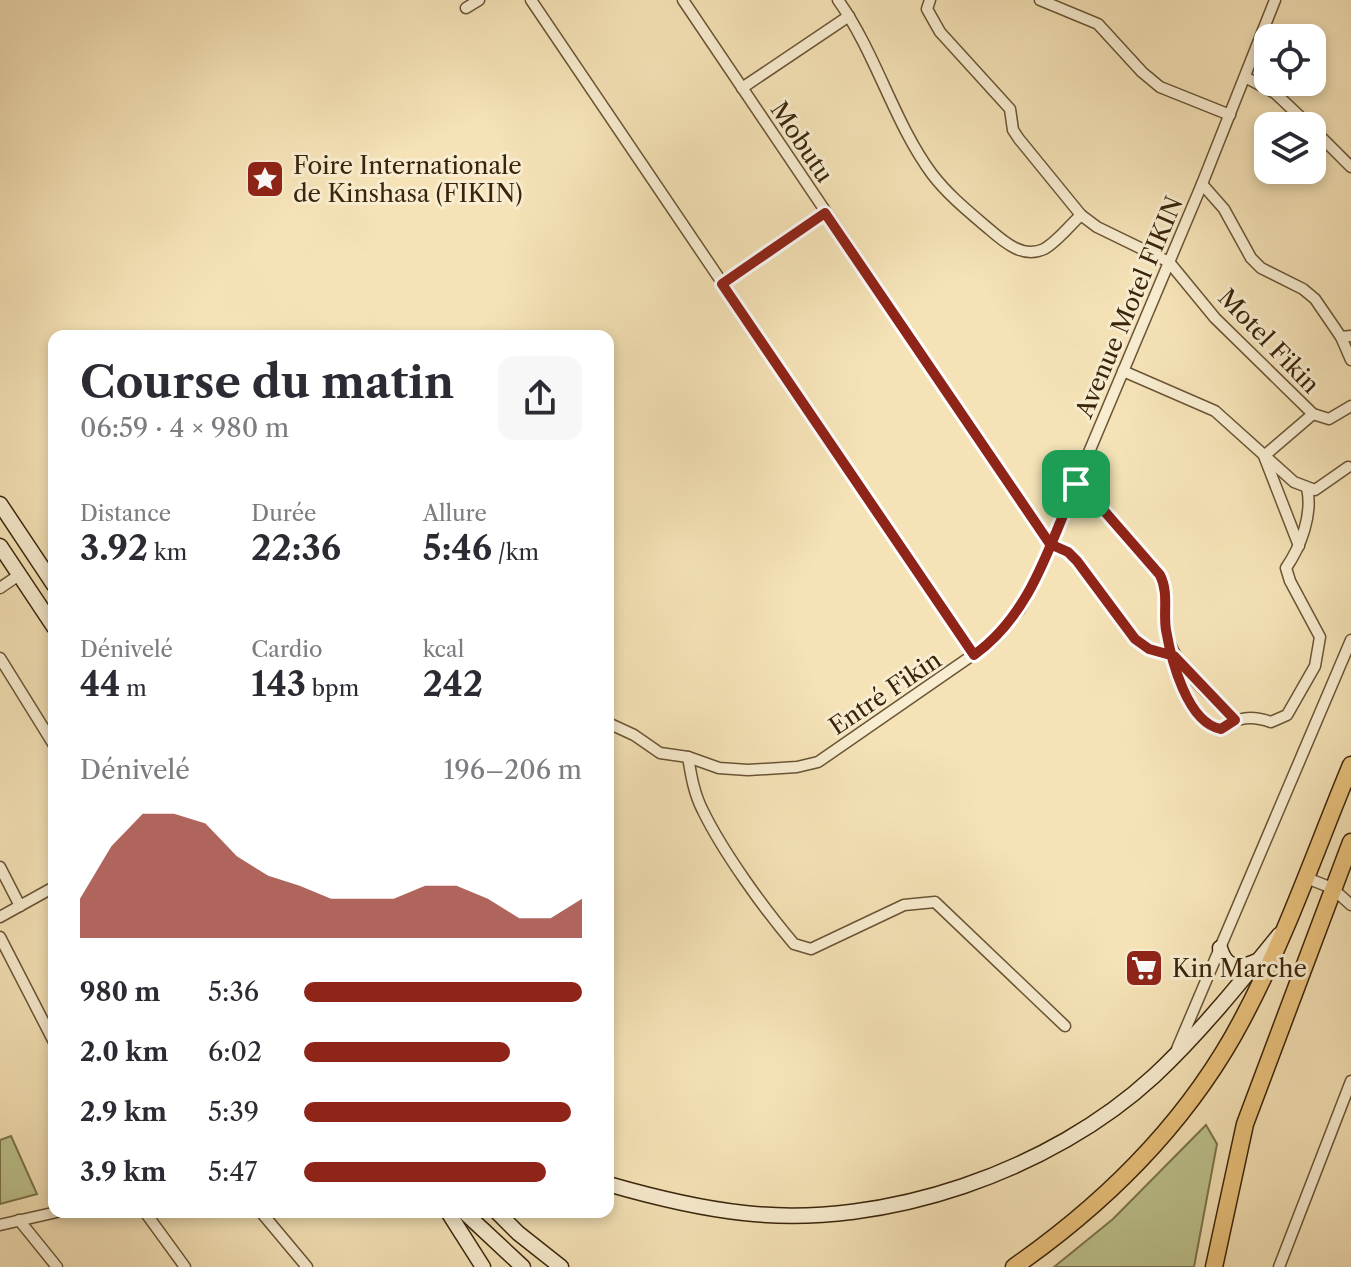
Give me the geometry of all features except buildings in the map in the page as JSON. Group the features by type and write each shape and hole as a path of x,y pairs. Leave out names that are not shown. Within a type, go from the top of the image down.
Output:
{"highway":[{"path":"1014,1267 1095,1205 1144,1157 1184,1108 1242,1020 1351,765"},
{"path":"1214,1267 1245,1124 1351,842"}],"main road":[{"path":"0,504 48,576"},
{"path":"0,546 48,618"},
{"path":"614,1186 677,1203 747,1213 814,1214 901,1204 964,1186 1026,1162 1109,1111 1154,1076 1282,932"},
{"path":"1220,948 1223,958 1232,966 1258,961"},
{"path":"452,1218 483,1267"},
{"path":"470,1218 523,1267"},
{"path":"503,1218 561,1267"}],"street":[{"path":"466,8 479,0"},
{"path":"531,0 974,655"},
{"name":"Mobutu","path":"683,0 1050,544"},
{"path":"838,0 931,172 977,219 1011,247 1025,250 1043,249 1081,215"},
{"path":"930,0 927,9 940,32 1010,109 1013,130 1019,139 1081,215 1097,227 1169,262"},
{"path":"1040,0 1098,24 1160,87 1230,115"},
{"name":"Avenue Motel FIKIN","path":"974,655 993,641 1020,609 1050,544 1202,184 1275,0"},
{"path":"742,88 849,16"},
{"path":"1245,77 1275,93 1295,112"},
{"path":"1326,142 1351,167"},
{"name":"Motel Fikin","path":"1202,184 1224,209 1251,258 1261,268 1303,289 1315,299 1346,336 1351,360"},
{"path":"722,284 825,213"},
{"name":"Motel Fikin","path":"1169,262 1215,318 1313,414 1329,419 1351,406"},
{"path":"1123,371 1215,411 1294,482 1307,488 1315,490 1348,467"},
{"path":"1264,456 1313,414"},
{"path":"1264,456 1300,547"},
{"path":"1076,484 1099,505 1160,575 1165,589 1166,630 1181,689 1199,714 1214,728 1221,729 1235,720 1255,716 1271,722 1287,715 1315,666 1320,637 1286,568 1300,547 1311,505 1307,488"},
{"path":"1050,544 1068,552 1077,561 1135,639 1149,649 1174,656 1235,720"},
{"path":"0,588 19,575"},
{"path":"1176,1051 1351,640"},
{"name":"Entré Fikin","path":"688,757 719,768 748,770 797,767 818,762 974,655"},
{"path":"0,658 48,735"},
{"path":"614,726 660,753 688,757 693,786 702,810 794,944 811,949 904,905 935,902 1065,1026"},
{"path":"0,867 20,906"},
{"path":"1304,877 1332,888 1351,905"},
{"path":"0,917 48,890"},
{"path":"0,937 48,1030"},
{"path":"1279,1267 1351,1081"},
{"path":"0,1225 48,1214"},
{"path":"149,1218 185,1267"},
{"path":"266,1218 307,1267"},
{"path":"19,1220 57,1267"}],"green space":[{"path":"1206,1125 1217,1144 1194,1267 1054,1267 1113,1219"},
{"path":"11,1136 37,1194 0,1204 0,1140"}],"place":[{"name":"Foire Internationale de Kinshasa (FIKIN)","path":"265,179"},
{"name":"Kin Marche","path":"1144,968"}],"route":[{"path":"1076,484 1050,544 1033,585 1020,609 1008,626 974,655 722,284 825,213 1050,544 1068,552 1077,561 1135,639 1149,649 1174,656 1235,720 1221,729 1207,722 1181,689 1174,656 1166,630 1165,589 1160,575 1099,505 1076,484"}]}
